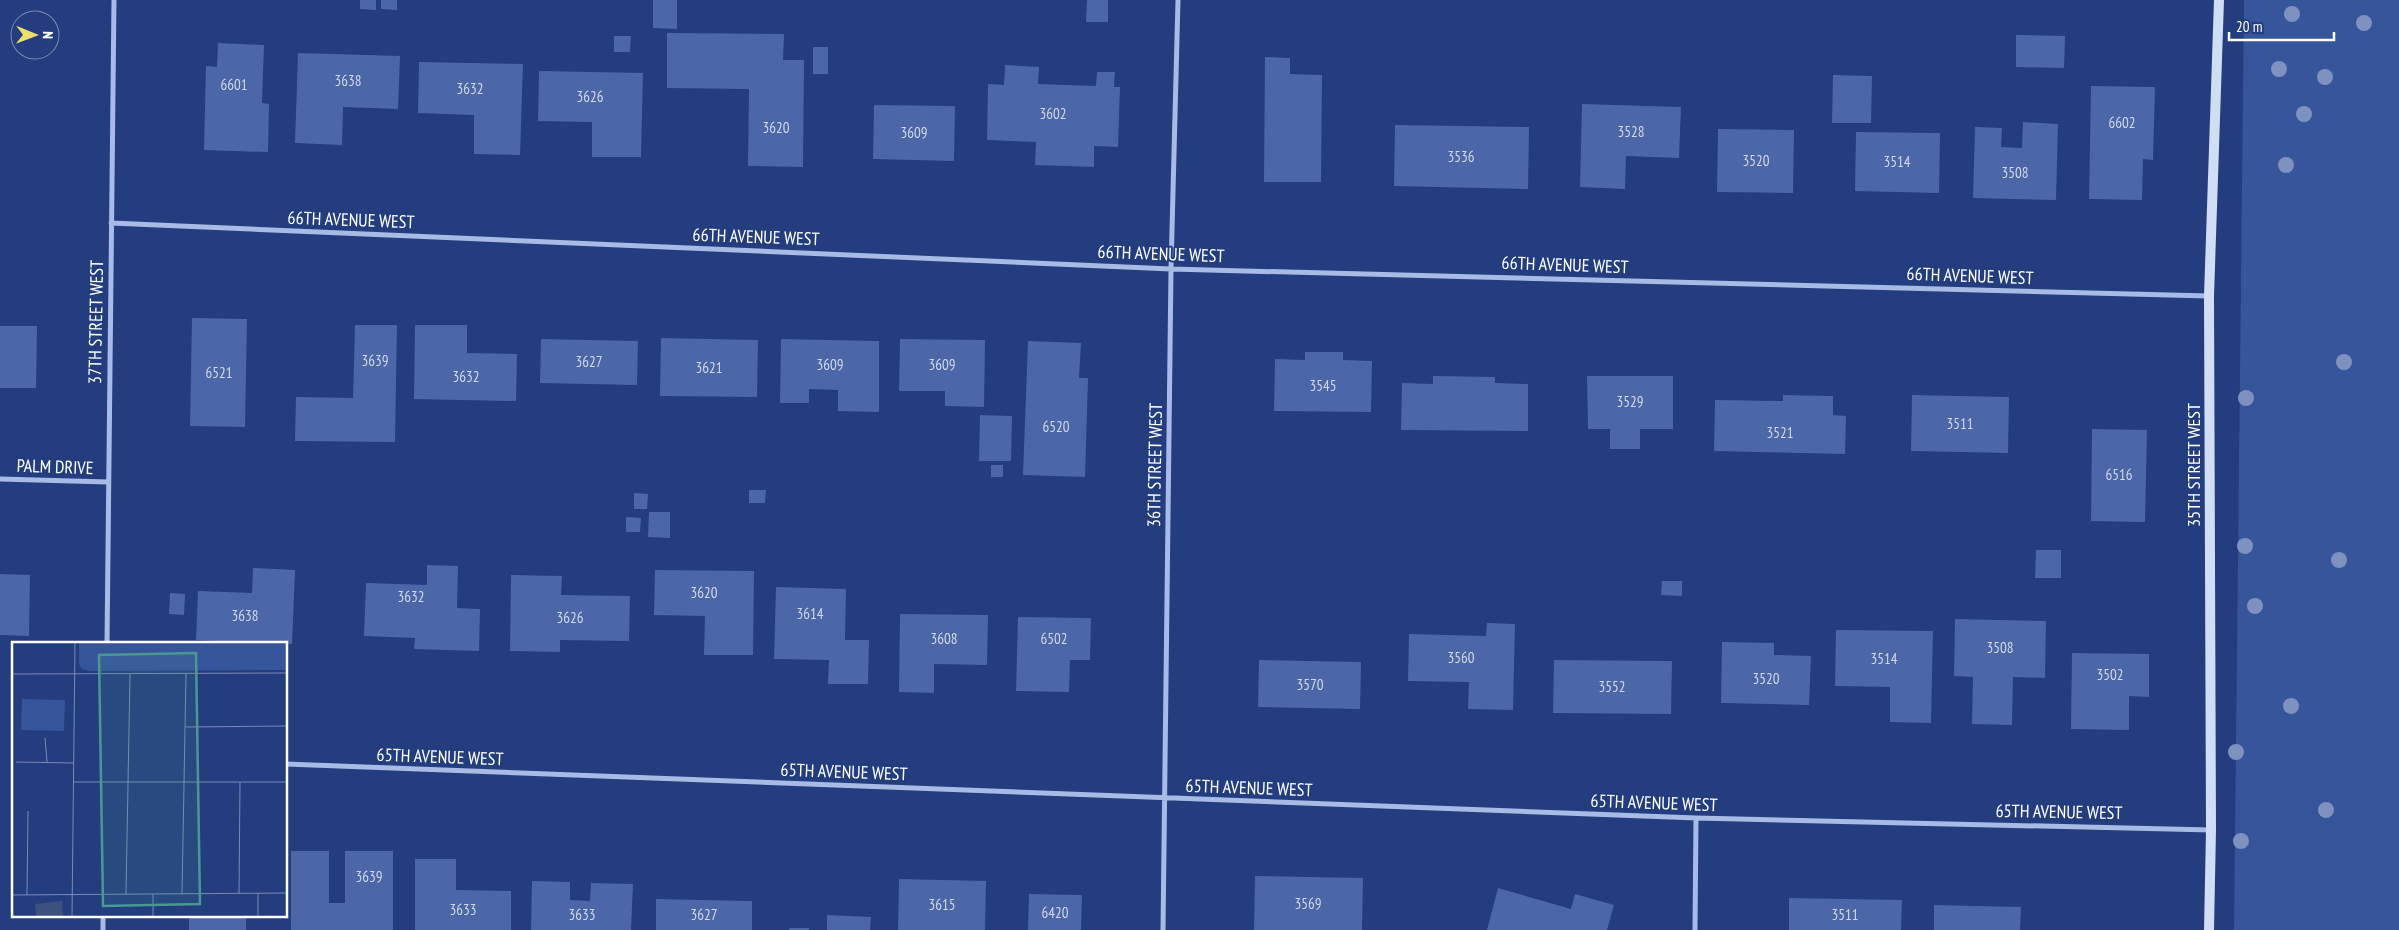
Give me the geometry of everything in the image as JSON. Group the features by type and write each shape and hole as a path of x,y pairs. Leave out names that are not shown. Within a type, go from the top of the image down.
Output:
{"street":[{"name":"37TH STREET WEST","path":"107,642 114,0"},
{"name":"36TH STREET WEST","path":"1163,930 1171,268 1178,0"},
{"name":"35TH STREET WEST","path":"2209,930 2211,830 2210,296 2219,0"},
{"name":"66TH AVENUE WEST","path":"111,223 1171,268 2210,296"},
{"name":"PALM DRIVE","path":"0,479 108,482"},
{"name":"65TH AVENUE WEST","path":"288,764 1696,818 2211,830"},
{"path":"1695,930 1696,818"}],"shaded area":[{"path":"2244,0 2399,0 2399,930 2234,930"}],"building":[{"path":"360,0 376,0 376,10 360,9"},
{"path":"381,0 397,0 397,10 381,9"},
{"path":"653,0 677,0 677,29 653,28"},
{"path":"1087,0 1108,0 1108,22 1086,22"},
{"path":"667,33 784,34 783,60 804,60 803,167 748,166 749,89 667,88"},
{"path":"2016,35 2065,36 2064,68 2016,67"},
{"path":"614,36 631,36 630,52 614,52"},
{"path":"218,43 264,45 262,103 269,104 268,152 204,150 206,66 217,67"},
{"path":"813,47 828,47 828,74 813,74"},
{"path":"298,53 400,56 398,109 343,107 342,145 295,143"},
{"path":"1265,57 1290,58 1290,74 1322,75 1321,182 1264,182"},
{"path":"419,62 523,64 520,155 474,154 474,115 418,113"},
{"path":"1005,65 1039,67 1038,84 1096,86 1097,72 1115,72 1114,87 1120,87 1118,147 1094,146 1094,167 1035,165 1036,142 987,140 988,84 1004,85"},
{"path":"539,71 643,73 641,157 592,157 592,122 538,121"},
{"path":"1833,75 1872,76 1871,123 1832,123"},
{"path":"2091,86 2155,87 2153,160 2143,159 2142,200 2089,199"},
{"path":"1582,104 1681,107 1679,158 1626,156 1625,189 1580,187"},
{"path":"874,105 955,106 954,161 873,159"},
{"path":"2023,122 2058,124 2056,200 1973,198 1975,127 2002,128 2001,147 2022,148"},
{"path":"1395,125 1529,127 1528,189 1394,186"},
{"path":"1718,129 1794,130 1793,193 1717,192"},
{"path":"1856,132 1940,133 1939,193 1855,191"},
{"path":"192,318 247,319 245,427 190,426"},
{"path":"355,325 397,325 395,442 295,441 296,397 353,398"},
{"path":"415,325 467,325 467,353 517,354 516,401 414,399"},
{"path":"0,326 37,326 36,388 0,388"},
{"path":"661,338 758,340 757,397 660,396"},
{"path":"541,339 638,341 637,385 540,383"},
{"path":"781,339 879,341 879,412 838,411 838,390 809,389 809,403 780,403"},
{"path":"900,339 985,340 984,407 945,406 945,391 899,391"},
{"path":"1028,341 1081,343 1079,378 1088,378 1085,477 1023,475"},
{"path":"1305,352 1343,352 1343,360 1372,361 1371,412 1274,411 1275,359 1305,360"},
{"path":"1433,376 1495,377 1495,383 1528,384 1528,431 1401,430 1402,383 1433,384"},
{"path":"1587,376 1673,376 1673,429 1640,429 1640,449 1610,449 1610,429 1588,429"},
{"path":"1783,395 1833,396 1833,415 1846,416 1845,454 1714,451 1715,400 1783,401"},
{"path":"1912,395 2009,397 2008,453 1911,451"},
{"path":"980,415 1012,416 1011,461 979,461"},
{"path":"2092,429 2147,430 2145,522 2091,521"},
{"path":"991,465 1003,465 1003,477 991,477"},
{"path":"749,490 766,490 765,503 749,503"},
{"path":"634,493 648,494 647,509 634,509"},
{"path":"649,512 670,512 670,538 648,537"},
{"path":"626,517 641,518 640,532 626,532"},
{"path":"2036,550 2061,550 2061,578 2035,578"},
{"path":"427,565 458,566 457,608 480,609 479,651 414,649 415,638 364,636 366,583 427,585"},
{"path":"253,568 295,570 292,644 288,644 288,642 196,640 198,591 252,593"},
{"path":"655,570 754,571 753,655 704,655 705,616 654,615"},
{"path":"0,574 30,575 29,636 0,635"},
{"path":"511,575 562,576 561,595 630,596 629,641 560,640 560,652 510,651"},
{"path":"1662,581 1682,581 1682,596 1661,595"},
{"path":"776,587 846,589 845,640 869,640 868,684 828,684 829,660 774,659"},
{"path":"170,593 185,594 184,615 169,614"},
{"path":"900,614 988,615 987,665 934,664 934,693 899,692"},
{"path":"1018,617 1091,618 1090,660 1070,660 1069,692 1016,691"},
{"path":"1955,619 2046,621 2045,678 2013,677 2012,725 1972,724 1973,677 1954,676"},
{"path":"1487,623 1515,624 1513,710 1468,709 1469,682 1408,681 1409,634 1486,636"},
{"path":"1836,630 1933,631 1931,723 1890,722 1890,687 1835,686"},
{"path":"1722,642 1774,643 1774,655 1811,656 1809,705 1721,703"},
{"path":"2072,653 2149,654 2149,697 2129,696 2129,730 2071,729"},
{"path":"1259,660 1361,662 1360,709 1258,707"},
{"path":"1554,660 1672,661 1671,714 1553,713"},
{"path":"291,851 329,851 329,903 345,903 345,851 393,851 393,930 291,930"},
{"path":"415,859 456,859 456,890 511,891 511,930 415,930"},
{"path":"1255,876 1363,878 1362,930 1254,930"},
{"path":"899,879 986,881 985,930 898,930"},
{"path":"532,881 570,882 570,900 590,901 591,883 633,884 631,930 531,930"},
{"path":"1498,888 1571,909 1575,894 1614,905 1607,930 1487,930"},
{"path":"1029,894 1082,895 1081,930 1028,930"},
{"path":"1789,898 1902,900 1901,930 1789,930"},
{"path":"656,899 752,901 752,930 656,930"},
{"path":"1934,905 2021,907 2020,930 1934,930"},
{"path":"827,915 871,917 870,930 827,930"},
{"path":"189,918 246,918 246,930 189,930"},
{"path":"790,928 809,928 809,930 789,930"}]}
